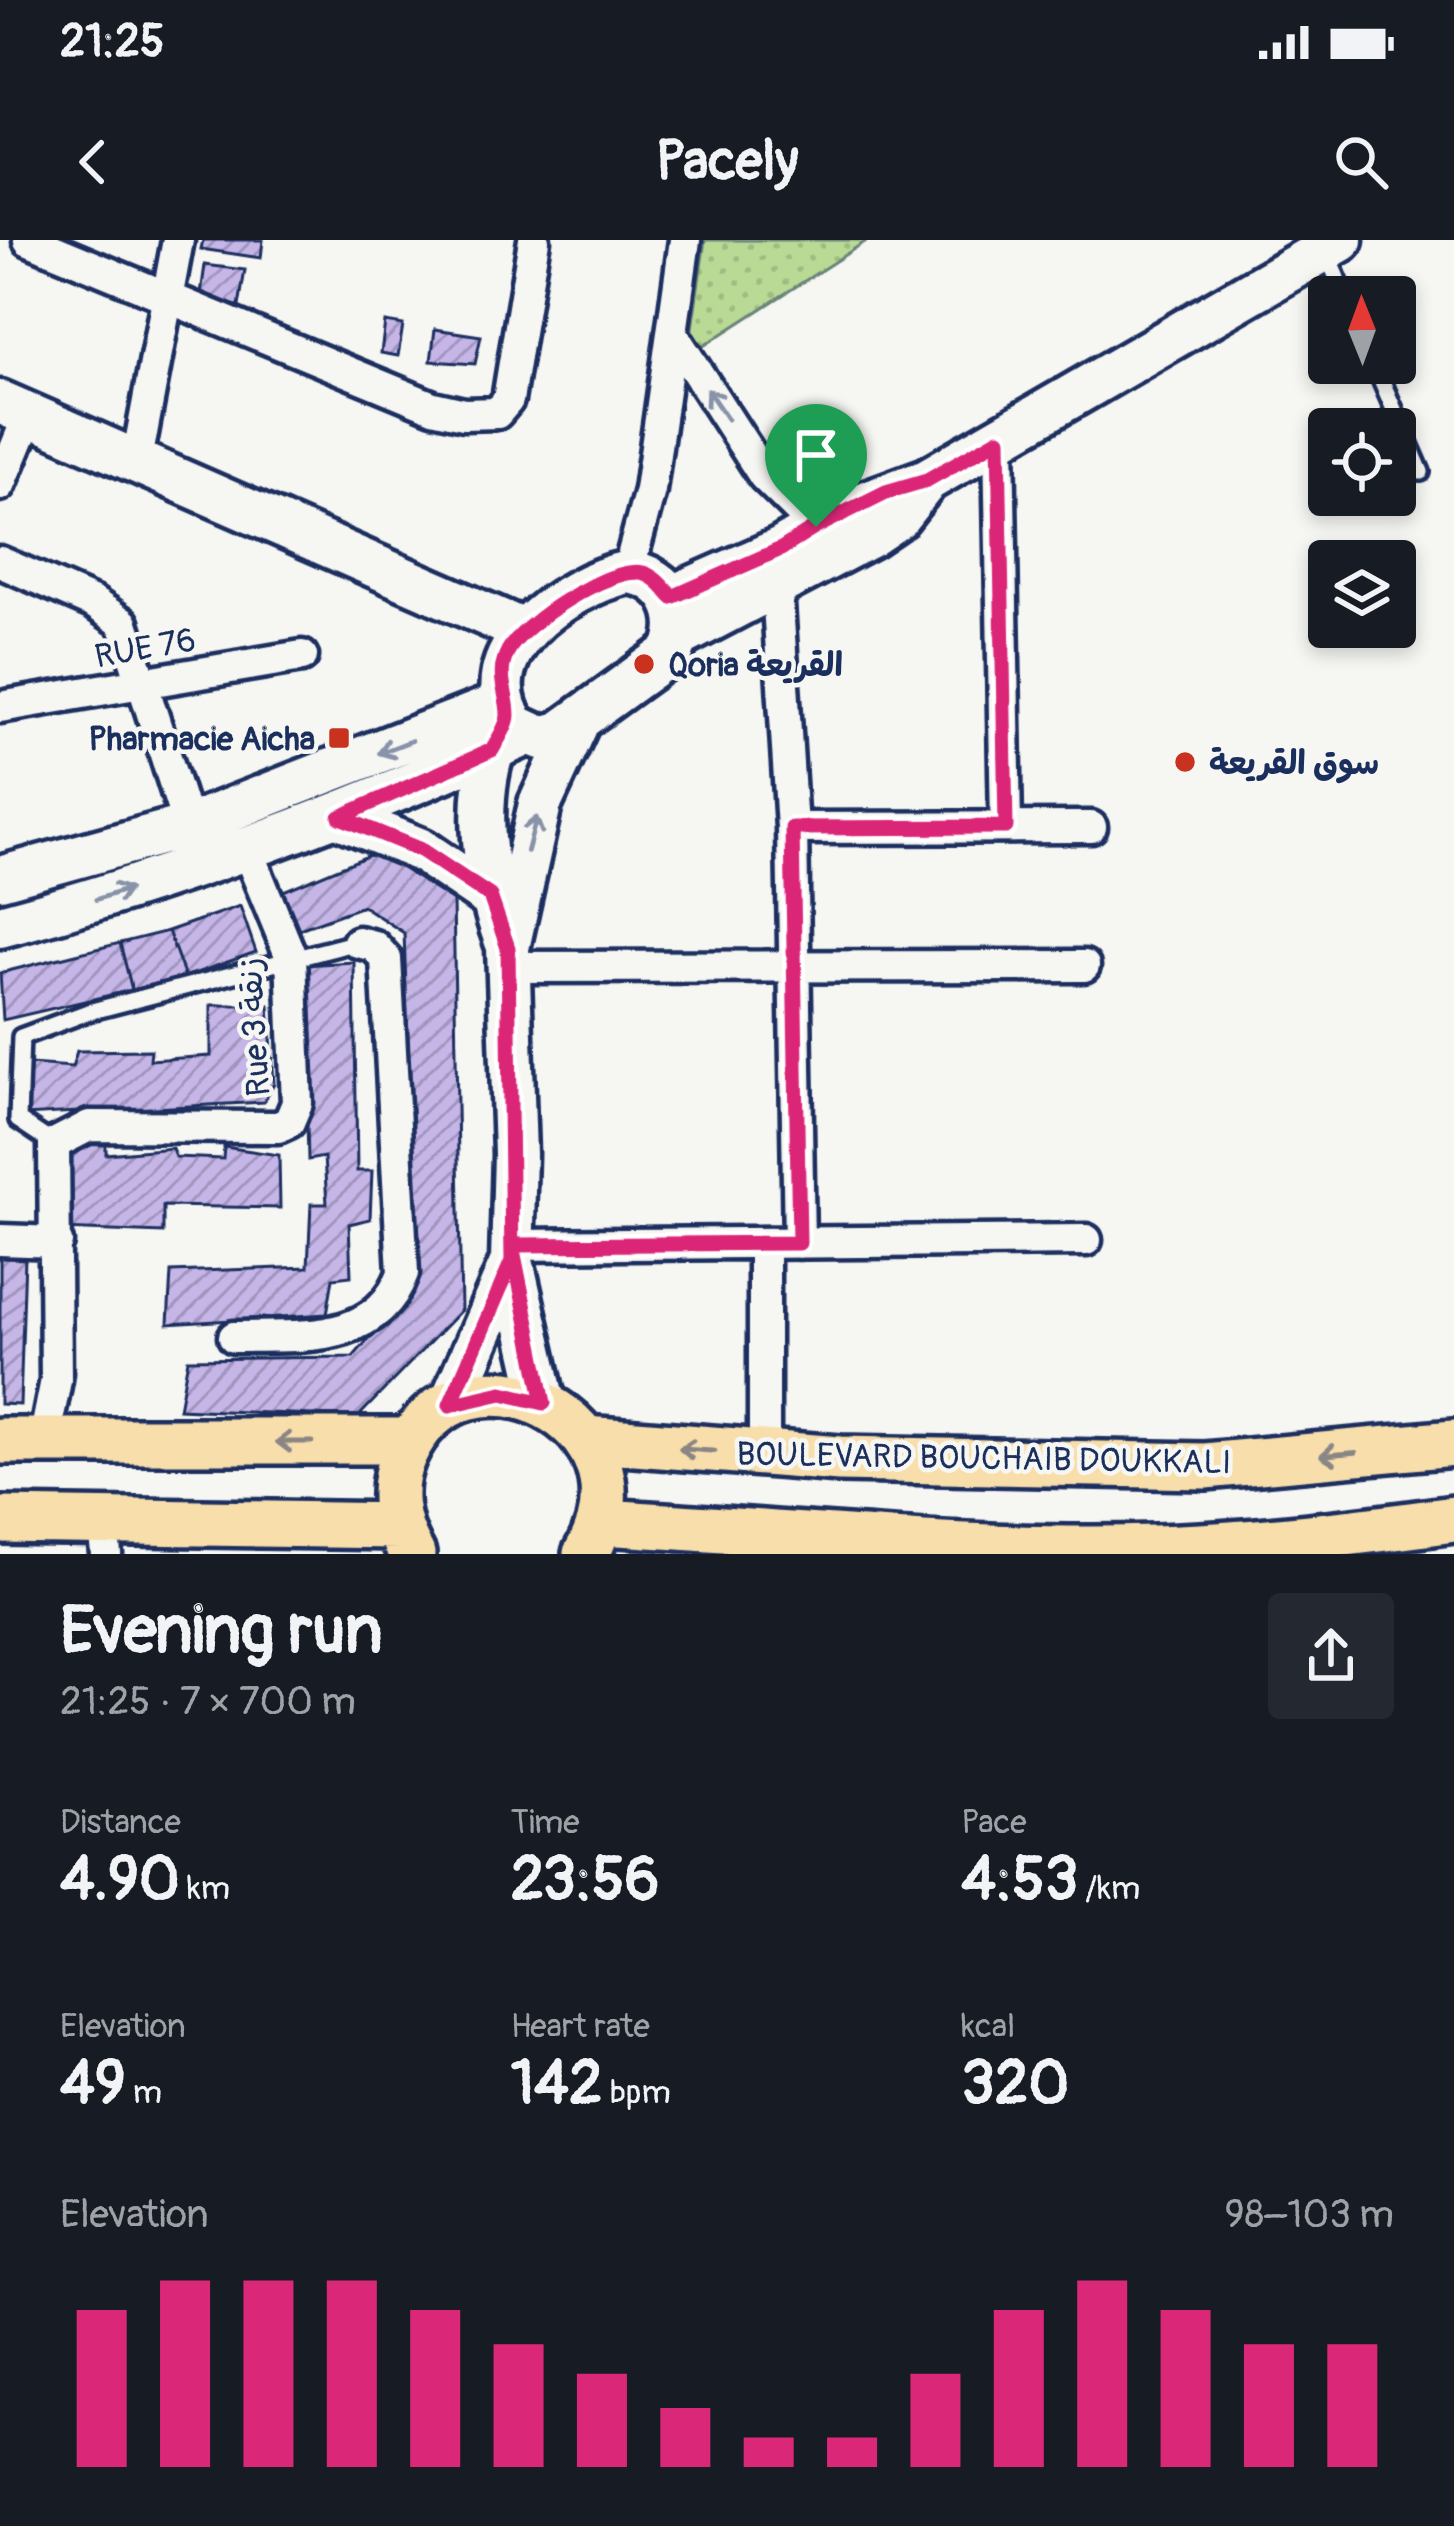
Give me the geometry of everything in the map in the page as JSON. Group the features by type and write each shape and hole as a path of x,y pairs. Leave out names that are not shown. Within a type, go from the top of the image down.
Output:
{"main road":[{"path":"0,878 188,826 508,726 542,738 576,726 651,672 675,617 781,549 886,492 927,480 1333,245"},
{"path":"15,409 524,631"},
{"path":"675,617 777,588 898,517 927,480"},
{"path":"509,958 490,896 487,779 508,726 500,672 508,650 524,631 587,589 628,572 658,580 675,617"},
{"path":"0,926 340,817 508,726"},
{"path":"544,1403 512,1253 509,958 540,804 576,726"},
{"path":"340,817 421,850 490,896"},
{"path":"0,1520 104,1539 405,1540 395,1487 411,1442 450,1405 512,1253"},
{"path":"450,1405 502,1393 544,1403 585,1439 602,1483 593,1538 937,1548 1318,1546 1454,1520"},
{"name":"BOULEVARD BOUCHAIB DOUKKALI","path":"585,1439 764,1454 1205,1466 1454,1443"},
{"path":"22,1441 411,1442"}],"street":[{"path":"29,240 434,407 482,416 497,413 508,400 534,240"},
{"path":"136,460 178,240"},
{"path":"628,572 650,490 685,240"},
{"path":"673,334 764,476 816,527"},
{"path":"0,484 15,409"},
{"path":"999,439 1006,827"},
{"path":"0,562 112,613 129,633 188,826"},
{"path":"777,588 792,828 799,1243"},
{"name":"RUE 76","path":"0,707 302,656"},
{"path":"792,828 1091,827"},
{"name":"Rue 3 زنقة","path":"54,1144 89,1126 278,1127 294,1113 298,1088 291,957 247,850"},
{"path":"234,1336 340,1333 364,1324 388,1301 403,1273 386,959 374,946 358,942"},
{"path":"509,958 1084,966"},
{"path":"22,1441 56,1380 54,1144"},
{"path":"0,1240 57,1242"},
{"path":"512,1253 764,1243 1086,1240"},
{"path":"764,1243 764,1454"}],"lane":[{"path":"1333,245 1341,276"},
{"path":"1383,384 1420,472"},
{"path":"54,1144 18,1118 20,1037 291,957 358,942"}],"green space":[{"path":"705,240 868,240 688,356"}],"building":[{"path":"203,240 263,240 261,258 201,249"},
{"path":"205,265 245,270 239,306 200,301"},
{"path":"385,322 403,325 398,356 381,353"},
{"path":"435,329 481,336 475,364 431,361"},
{"path":"377,852 453,901 461,1310 358,1417 179,1409 188,1359 353,1357 417,1283 404,933 363,906 291,932 276,894"},
{"path":"240,906 256,952 185,977 168,931"},
{"path":"168,931 185,977 132,990 120,943"},
{"path":"120,943 132,990 3,1020 0,973"},
{"path":"354,962 357,1171 372,1171 370,1219 349,1224 351,1276 333,1278 327,1314 168,1324 171,1272 308,1267 311,1204 327,1204 324,1157 308,1160 303,965"},
{"path":"211,1005 269,1005 274,1084 264,1102 24,1115 31,1064 72,1067 77,1051 151,1050 150,1060 211,1056"},
{"path":"64,1144 106,1145 106,1154 172,1148 175,1157 223,1159 224,1147 279,1155 280,1208 163,1206 163,1233 61,1229"},
{"path":"0,1256 25,1257 20,1405 0,1404"}],"place":[{"name":"Qoria القريعة","path":"644,664"},
{"name":"Pharmacie Aicha","path":"339,738"},
{"name":"سوق القريعة","path":"1185,762"}],"route":[{"path":"999,439 1006,827 792,828 799,1243 512,1245 544,1403 502,1393 450,1405 512,1261 508,948 490,896 421,850 340,817 492,750 508,717 500,672 508,650 524,631 587,589 628,572 658,580 672,597 781,549 816,527 886,492 927,480 999,439"}]}
